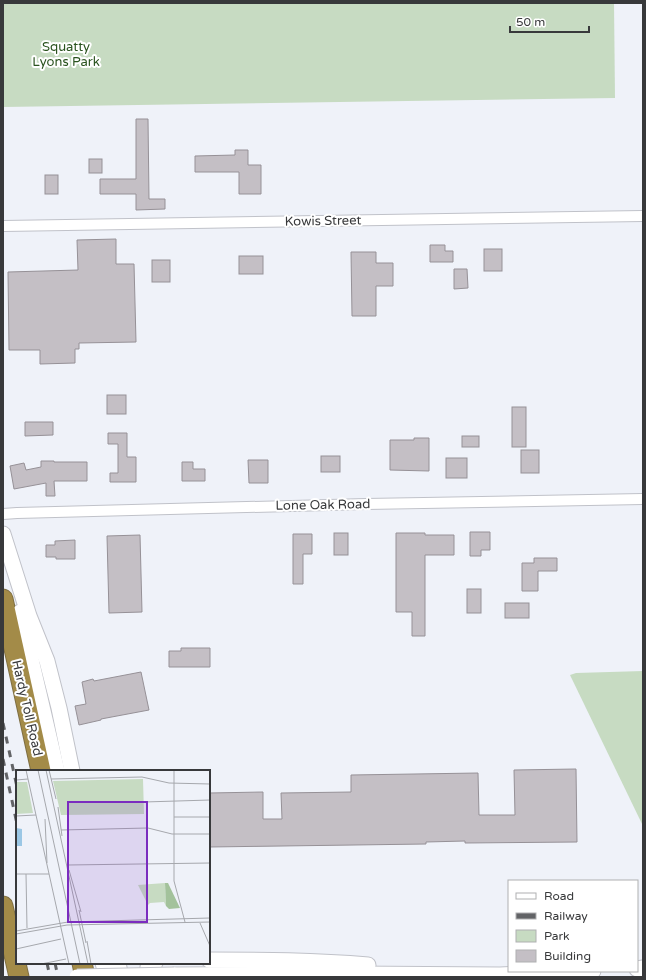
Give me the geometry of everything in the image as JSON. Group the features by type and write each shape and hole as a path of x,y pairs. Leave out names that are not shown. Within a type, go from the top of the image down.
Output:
{"highway":[{"name":"Hardy Toll Road","path":"3,599 41,770"},
{"path":"3,906 16,964"},
{"path":"16,964 19,977"},
{"path":"82,964 85,977"}],"main road":[{"path":"3,534 30,616 47,661 59,708 72,770"},
{"path":"3,541 57,770"},
{"path":"210,960 339,962 500,975"},
{"path":"109,973 117,964"},
{"path":"147,977 148,967 152,964"},
{"path":"77,977 109,973 174,975 352,974 529,976 579,972"}],"street":[{"name":"Kowis Street","path":"3,226 643,216"},
{"name":"Lone Oak Road","path":"3,514 643,498"}],"green space":[{"name":"Squatty Lyons Park","path":"3,3 614,3 615,98 3,107"},
{"path":"643,671 643,826 570,675 576,673"}],"building":[{"path":"136,119 148,119 149,199 165,199 165,209 136,210 136,194 100,194 100,179 136,179"},
{"path":"235,150 248,150 248,165 261,165 261,194 239,194 239,172 195,172 195,156 235,155"},
{"path":"89,159 102,159 102,173 89,173"},
{"path":"45,175 58,175 58,194 45,194"},
{"path":"116,239 116,264 134,264 136,342 79,343 79,349 75,349 75,363 40,364 40,350 9,350 8,272 78,270 77,240"},
{"path":"430,245 445,245 445,251 453,251 453,262 430,262"},
{"path":"484,249 502,249 502,271 484,271"},
{"path":"351,252 376,252 376,263 393,263 393,286 376,286 376,316 352,316"},
{"path":"239,256 263,256 263,274 239,274"},
{"path":"152,260 170,260 170,282 152,282"},
{"path":"454,269 467,269 468,288 454,289"},
{"path":"107,395 126,395 126,414 107,414"},
{"path":"512,407 526,407 526,447 512,447"},
{"path":"25,422 53,422 53,435 25,436"},
{"path":"108,433 127,433 127,457 136,457 136,482 110,482 110,473 118,473 118,444 108,444"},
{"path":"462,436 479,436 479,447 462,447"},
{"path":"414,438 429,438 429,471 390,470 390,440 414,440"},
{"path":"521,450 539,450 539,473 521,473"},
{"path":"321,456 340,456 340,472 321,472"},
{"path":"446,458 467,458 467,478 446,478"},
{"path":"248,460 268,460 268,483 249,483"},
{"path":"41,461 87,462 87,481 54,481 55,496 46,496 46,483 14,489 10,466 24,463 26,470 41,467"},
{"path":"182,462 193,462 193,469 205,469 205,481 182,481"},
{"path":"470,532 490,532 490,550 481,550 481,556 470,556"},
{"path":"334,533 348,533 348,555 334,555"},
{"path":"396,533 454,535 454,555 425,555 425,636 412,636 412,612 396,612"},
{"path":"293,534 312,534 312,554 303,554 303,584 293,584"},
{"path":"140,535 142,612 109,613 107,536"},
{"path":"75,540 75,559 56,559 56,557 46,557 46,545 55,545 55,541"},
{"path":"534,558 557,558 557,571 538,571 538,591 522,591 522,563 534,563"},
{"path":"467,589 481,589 481,613 467,613"},
{"path":"505,603 529,603 529,618 505,618"},
{"path":"181,648 210,648 210,667 169,667 169,651 181,651"},
{"path":"141,672 149,710 101,719 79,725 75,706 86,704 82,682"},
{"path":"576,769 577,842 465,843 465,841 426,842 426,844 210,847 210,793 263,792 263,819 282,819 281,793 351,792 351,775 478,773 479,815 515,815 514,770"}],"railway":[{"path":"3,723 16,782"},
{"path":"3,759 16,819"},
{"path":"47,964 50,977"},
{"path":"55,964 58,977"}]}
